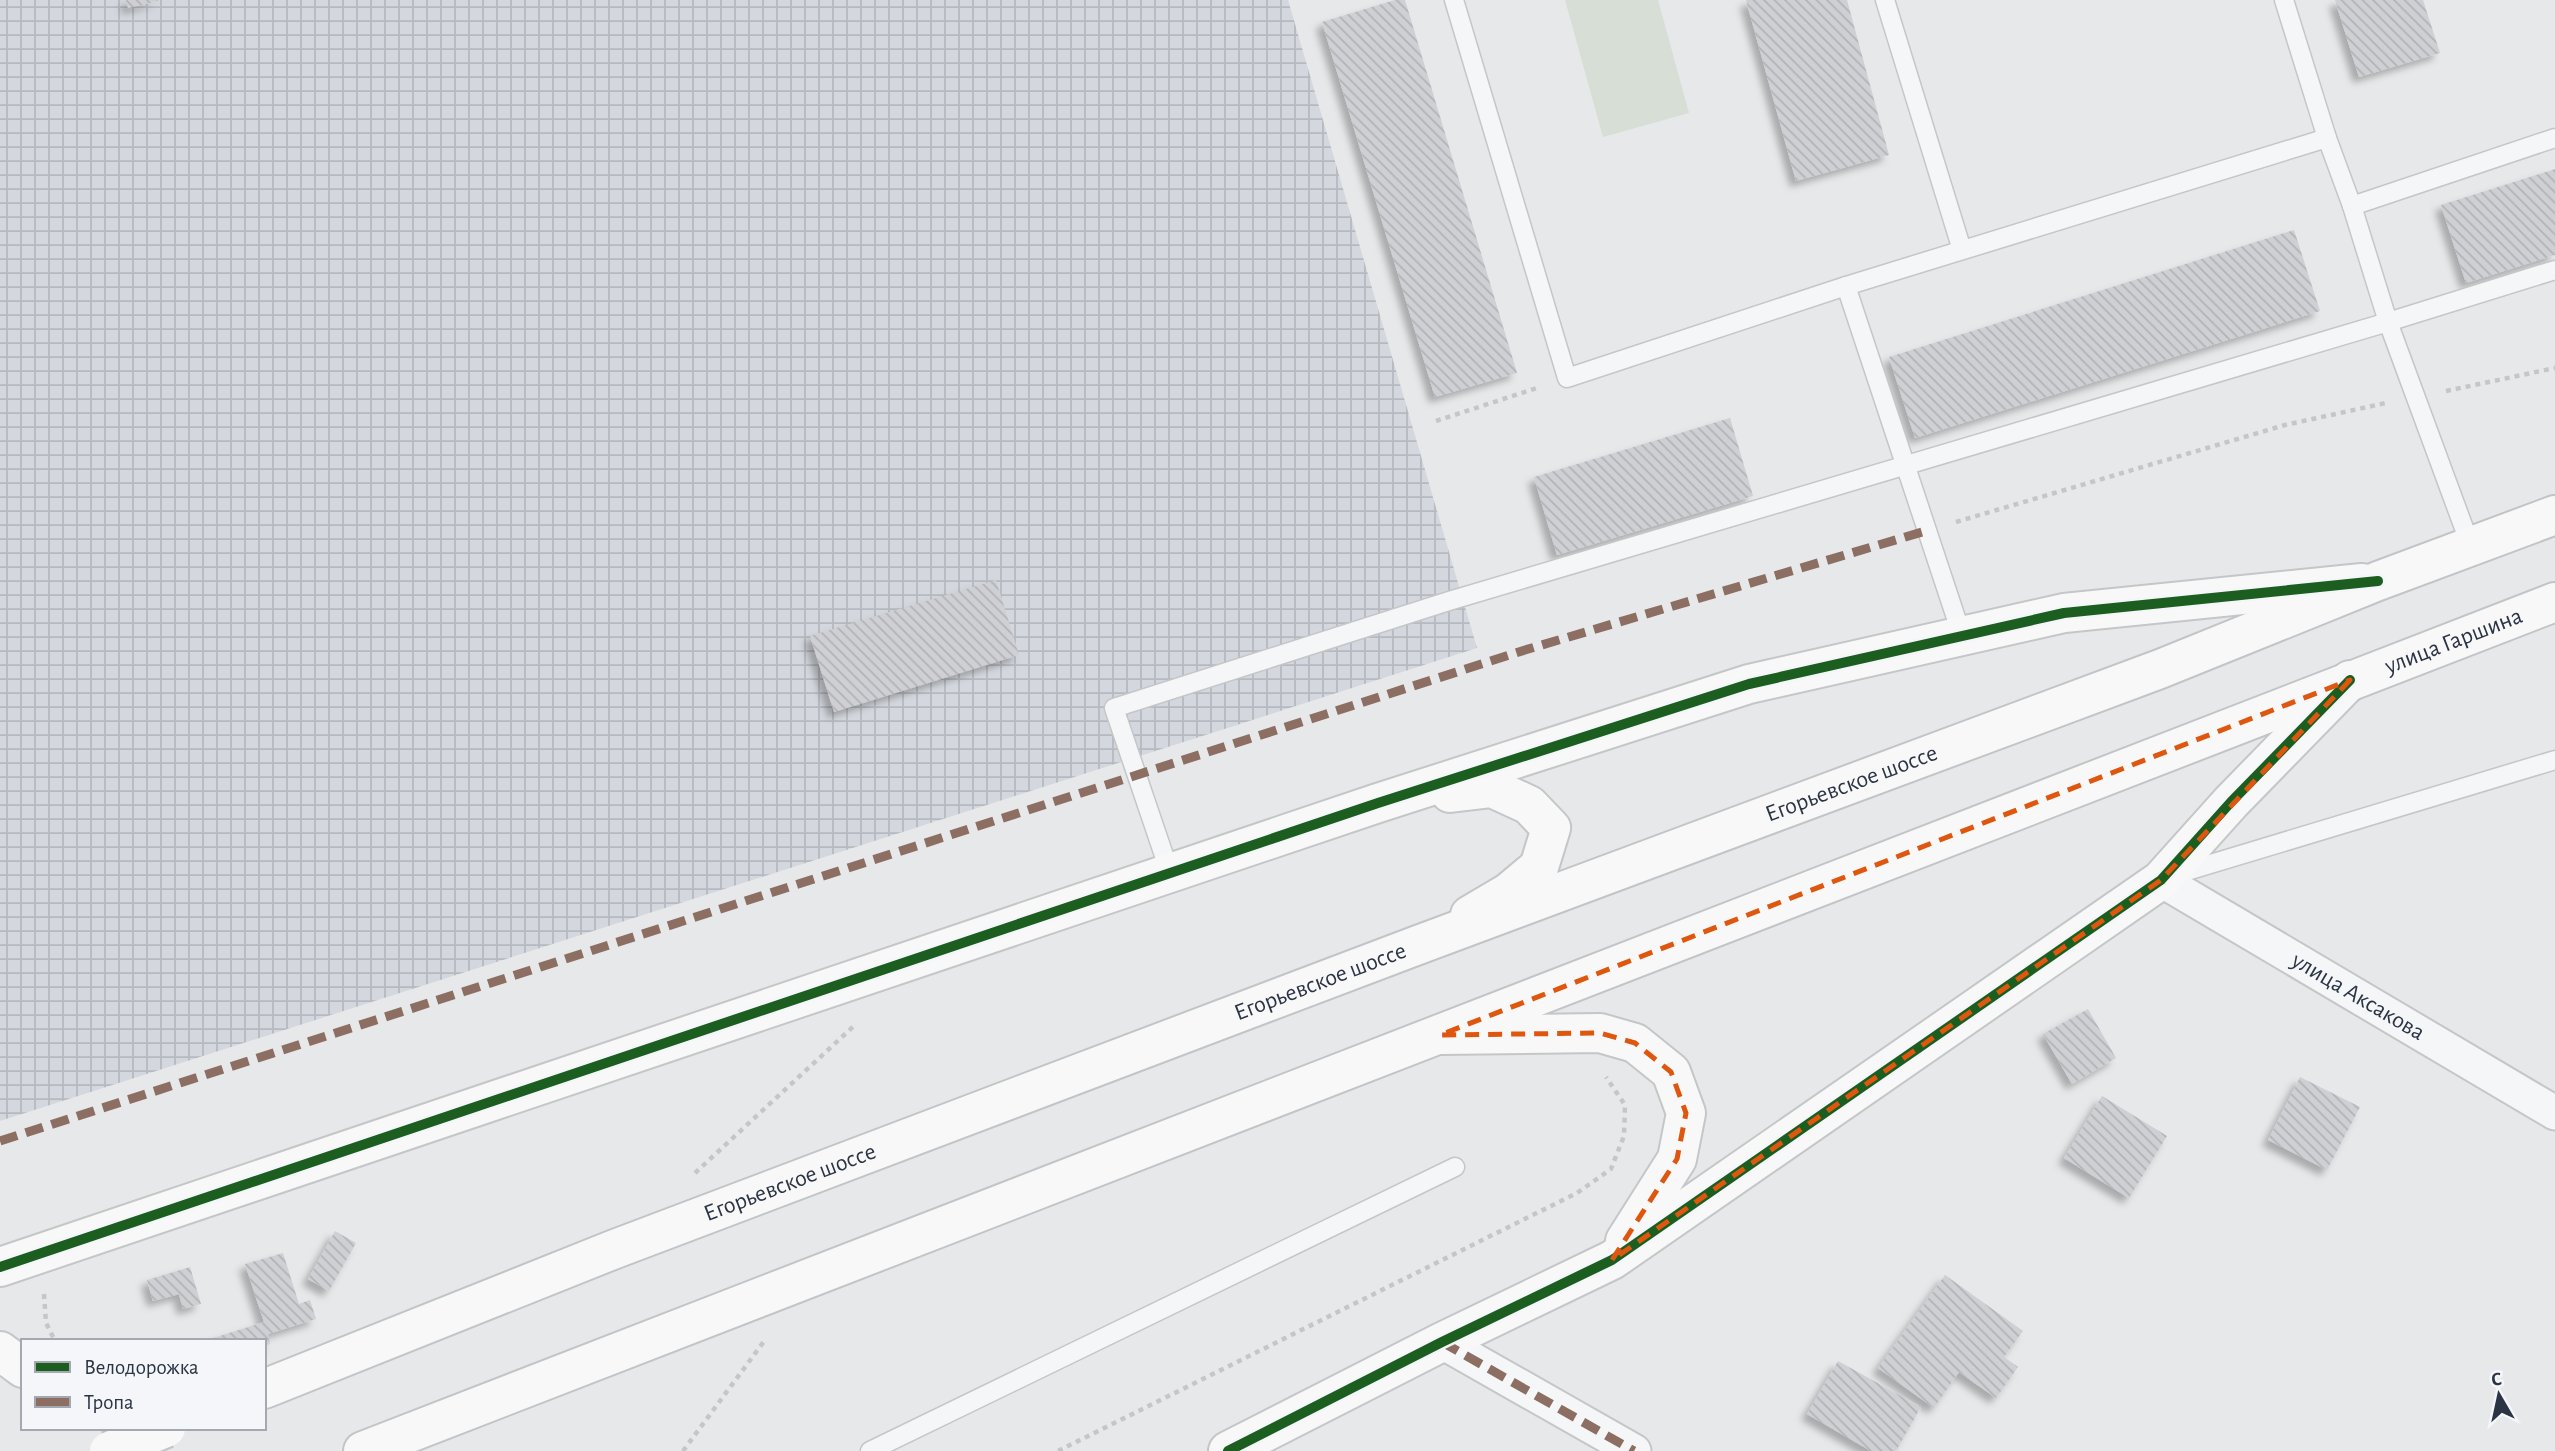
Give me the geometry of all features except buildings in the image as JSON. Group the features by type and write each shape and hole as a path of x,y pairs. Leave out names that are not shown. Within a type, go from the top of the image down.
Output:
{"main road":[{"path":"0,1267 1378,803 1749,684 2064,613 2378,581 2555,515"},
{"name":"Егорьевское шоссе","path":"266,1388 615,1249 1418,945 2160,669 2378,581"},
{"name":"улица Гаршина","path":"2350,680 2555,602"},
{"path":"1228,1451 1442,1342 1612,1260 2161,880 2231,802 2350,680"},
{"path":"363,1451 2350,680"},
{"path":"1378,803 1492,788 1529,805 1551,828 1539,867 1509,892 1418,945"},
{"path":"1440,1035 1600,1033 1635,1044 1671,1072 1686,1112 1677,1160 1612,1260"},
{"path":"0,1351 21,1367"},
{"path":"110,1430 139,1451"},
{"path":"109,1451 161,1430"}],"street":[{"name":"улица Аксакова","path":"2161,880 2555,1113"},
{"path":"1442,1342 1634,1451"}],"lane":[{"path":"1454,0 1567,378 1846,286 2327,138"},
{"path":"1885,0 1962,250"},
{"path":"2284,0 2327,138 2353,206 2388,322 2471,547"},
{"path":"2353,206 2555,138"},
{"path":"1170,873 1114,708 1449,601 2555,270"},
{"path":"1846,286 1962,636"},
{"path":"2161,880 2555,760"},
{"path":"870,1451 1455,1167"}],"path":[{"path":"1929,530 2284,425 2555,368"},
{"path":"1436,421 1567,378"},
{"path":"688,1180 857,1023"},
{"path":"1058,1451 1577,1193 1611,1169 1624,1136 1625,1105 1601,1069"},
{"path":"683,1451 768,1335"}],"highlighted area":[{"path":"2350,680 2161,880 1612,1260 1677,1159 1686,1113 1671,1072 1635,1043 1600,1033 1440,1035"}],"shaded area":[{"path":"0,0 1288,0 1477,648 0,1121"},
{"path":"1565,0 1658,0 1689,113 1603,137"}],"marked path":[{"path":"0,1141 1525,650 1929,530"},
{"path":"1442,1342 1634,1451"}],"cycle path":[{"path":"0,1267 1378,803 1749,684 2064,613 2378,581"},
{"path":"1228,1451 1442,1342 1612,1260 2161,880 2231,802 2350,680"}]}
